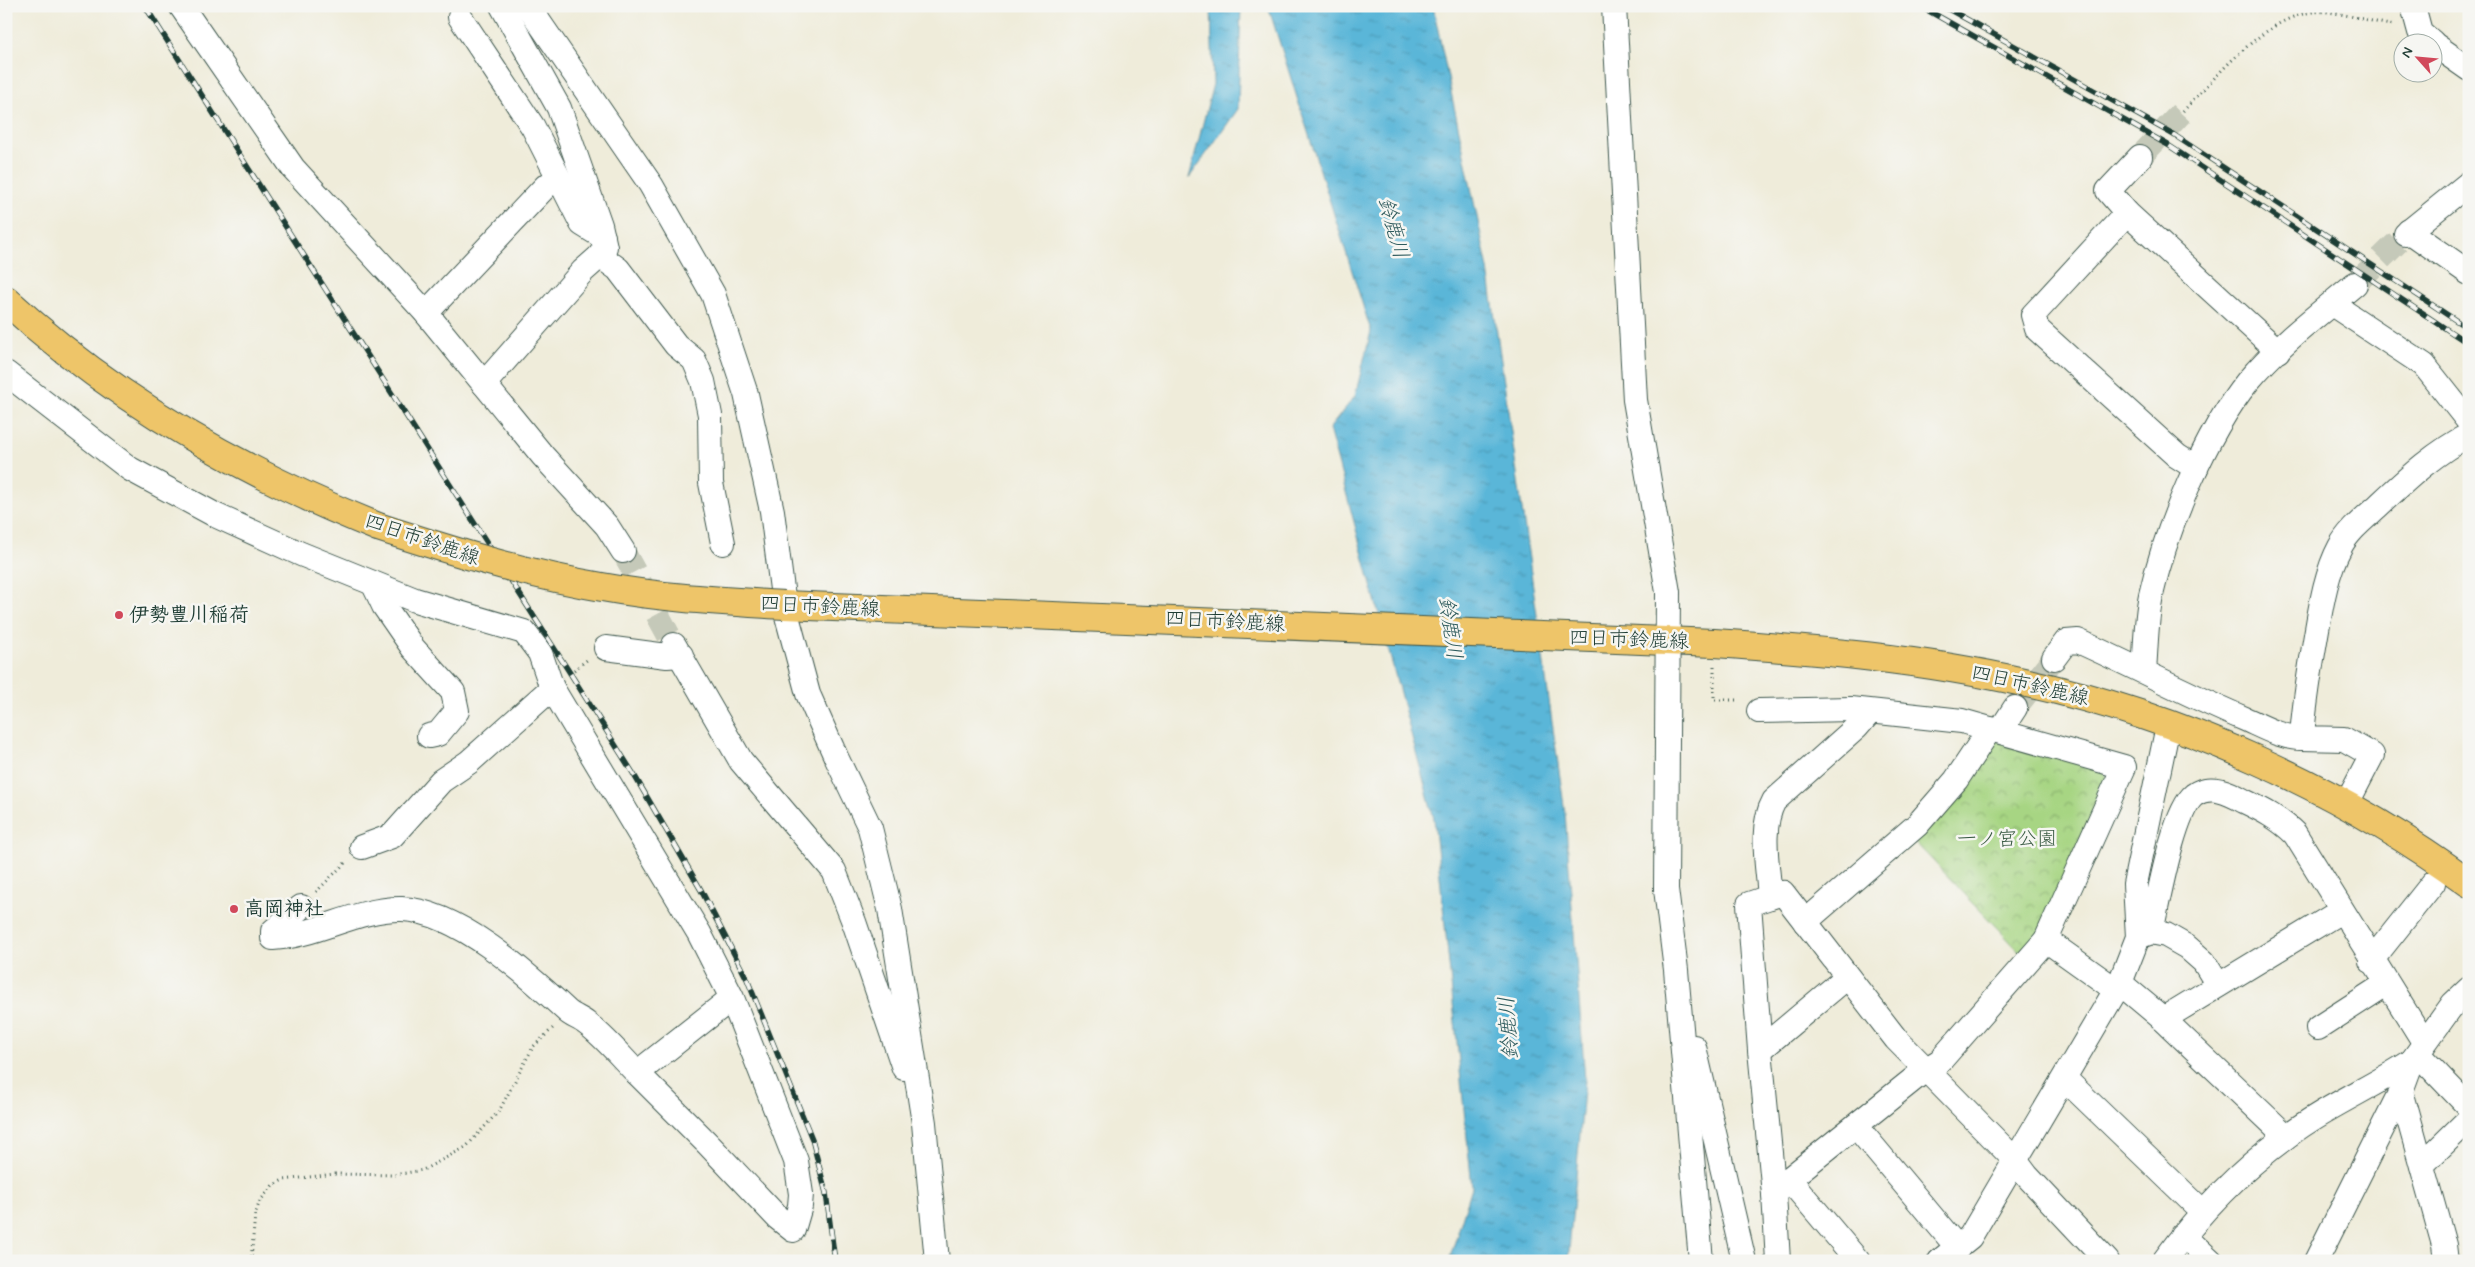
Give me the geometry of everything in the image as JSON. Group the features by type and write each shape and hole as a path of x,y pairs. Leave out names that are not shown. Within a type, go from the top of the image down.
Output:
{"main road":[{"name":"四日市鈴鹿線","path":"6,300 68,351 163,420 238,463 324,505 378,527 476,559 603,588 684,598 818,608 1153,619 1714,643 1854,655 1964,670 2033,685 2126,710 2244,755 2346,805 2443,864 2469,883"}],"street":[{"path":"181,6 293,168 426,313 543,456 607,526 623,551"},
{"path":"502,6 559,108 601,246"},
{"path":"528,6 651,185 713,294 746,394 772,511 784,605 808,694 870,828 890,909 924,1124 937,1261"},
{"path":"1614,6 1635,400 1668,592 1660,641 1666,889 1676,970 1701,1261"},
{"path":"2413,6 2425,32"},
{"path":"460,17 533,126 582,224 676,344 694,360 703,381 710,415 711,484 723,544"},
{"path":"2442,49 2469,69"},
{"path":"2140,157 2108,191 2128,213 2278,351"},
{"path":"426,313 546,186 558,179"},
{"path":"2469,183 2408,233 2469,273"},
{"path":"2128,213 2033,315 2037,329 2177,456 2196,468"},
{"path":"484,384 583,271 601,246"},
{"path":"2144,671 2151,596 2179,507 2196,468 2248,382 2278,351 2355,284"},
{"path":"2332,304 2424,364 2469,422"},
{"path":"6,373 130,469 217,516 374,585 415,600 524,632 540,653 552,688 699,934 732,998 796,1161 801,1194 800,1206 793,1230 778,1218 708,1144 586,1023 568,1012 547,991 473,936 429,913 402,909 372,913 294,937 273,938 273,931 301,907"},
{"path":"2302,738 2304,706 2322,602 2339,549 2353,530 2419,468 2445,447 2469,435"},
{"path":"374,585 384,606 413,648 453,692 457,711 438,734 429,736"},
{"path":"2060,650 2078,641 2218,708 2279,734 2292,738 2344,739 2372,755 2346,805"},
{"path":"606,648 667,656 678,650 741,761 834,871 854,922 924,1124"},
{"path":"362,847 392,836 442,781 470,762 552,688"},
{"path":"1805,922 1917,825 2015,708"},
{"path":"1759,711 1851,709 1962,721 2124,767 2046,940 1940,1061 1925,1070 1782,1186"},
{"path":"1770,897 1766,827 1769,810 1774,801 1857,727 1870,712"},
{"path":"2145,934 2136,884 2168,726"},
{"path":"1856,1126 1949,1254 1970,1237 2065,1079 2118,986 2145,934 2180,815 2194,795 2206,790 2228,792 2284,823 2295,834 2386,984 2418,1052 2469,1107"},
{"path":"2372,961 2433,883"},
{"path":"1778,1261 1782,1186 1760,1050 1748,904 1783,893 1896,1038 1925,1070 2015,1160 2027,1176 2107,1261"},
{"path":"2162,1019 2341,911"},
{"path":"2145,934 2166,935 2198,954 2218,985"},
{"path":"2046,940 2118,986 2162,1019 2286,1136"},
{"path":"1676,970 1744,1261"},
{"path":"1760,1050 1847,977"},
{"path":"2318,1028 2386,984"},
{"path":"2316,1261 2418,1052 2453,1004 2469,989"},
{"path":"637,1073 732,998"},
{"path":"2164,1261 2202,1211 2286,1136 2339,1102 2375,1085 2418,1052"},
{"path":"2065,1079 2202,1211"},
{"path":"2400,1091 2444,1245 2446,1261"},
{"path":"2422,1165 2469,1119"},
{"path":"1782,1186 1858,1261"},
{"path":"2183,1235 2211,1261"}],"path":[{"path":"2183,111 2255,40 2269,29 2294,17 2316,12 2327,12 2402,32"},
{"path":"1714,643 1714,700 1758,700 1759,711"},
{"path":"552,688 606,648"},
{"path":"301,907 362,847"},
{"path":"251,1261 255,1214 262,1196 273,1185 283,1180 335,1174 394,1176 423,1170 466,1147 498,1111 533,1047 568,1012"}],"green space":[{"name":"一ノ宮公園","path":"1993,740 2102,767 2109,782 2038,936 2020,952 1913,840"}],"water":[{"path":"1211,6 1241,6 1238,109 1189,178 1213,84"},
{"name":"鈴鹿川","path":"1268,6 1433,6 1488,269 1565,813 1585,1080 1568,1261 1449,1261 1472,1187 1434,819 1329,429 1355,396 1371,331"}],"tunnel":[{"path":"2140,157 2183,111"},
{"path":"2355,284 2406,234"},
{"path":"623,551 674,645"},
{"path":"2015,708 2054,658"}],"railway":[{"path":"145,6 633,773 701,890 747,979 812,1139 826,1193 835,1261"},
{"path":"1920,6 2168,145 2469,344"},
{"path":"1943,6 2174,135 2469,329"}],"place":[{"name":"伊勢豊川稲荷","path":"119,615"},
{"name":"高岡神社","path":"234,909"}]}
